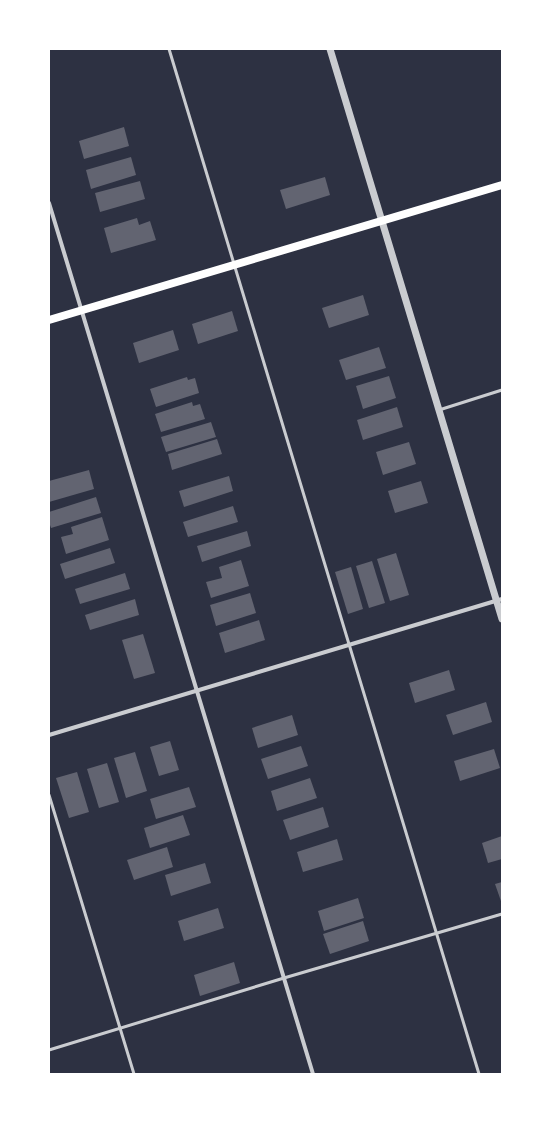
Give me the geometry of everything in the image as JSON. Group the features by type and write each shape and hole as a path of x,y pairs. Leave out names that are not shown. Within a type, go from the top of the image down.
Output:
{"main road":[{"path":"49,320 502,185"}],"street":[{"path":"330,49 439,410 499,600 502,619"},
{"path":"49,203 313,1074"},
{"path":"49,735 499,600"}],"lane":[{"path":"169,49 479,1074"},
{"path":"439,410 502,390"},
{"path":"49,795 134,1074"},
{"path":"49,1050 436,932 502,914"}],"building":[{"path":"124,127 129,146 84,159 79,141"},
{"path":"131,157 136,175 91,189 86,170"},
{"path":"325,177 330,195 286,209 280,190"},
{"path":"140,181 145,199 100,212 95,193"},
{"path":"137,218 139,225 150,221 156,240 111,253 104,228"},
{"path":"363,295 369,315 329,328 322,308"},
{"path":"232,311 238,331 198,344 192,324"},
{"path":"173,330 179,350 139,363 133,343"},
{"path":"379,347 386,368 346,380 339,360"},
{"path":"389,376 396,398 363,409 356,386"},
{"path":"187,377 188,380 195,378 199,393 156,407 150,389"},
{"path":"192,402 193,406 200,404 205,419 161,432 155,414"},
{"path":"397,407 403,427 363,440 357,420"},
{"path":"211,422 216,437 166,452 161,437"},
{"path":"217,439 222,454 172,470 168,454"},
{"path":"409,442 416,464 383,475 376,452"},
{"path":"89,470 94,489 49,502 49,481"},
{"path":"229,476 233,491 184,507 179,491"},
{"path":"421,481 428,503 395,513 388,491"},
{"path":"96,497 101,513 51,528 49,522 49,512"},
{"path":"233,506 238,522 188,537 183,522"},
{"path":"102,517 109,540 66,554 61,537 73,534 71,527"},
{"path":"247,531 251,546 202,562 197,546"},
{"path":"110,548 115,563 65,579 60,564"},
{"path":"396,553 409,595 390,601 377,559"},
{"path":"241,560 249,586 211,598 206,582 222,578 219,567"},
{"path":"372,561 385,603 369,608 356,566"},
{"path":"351,567 363,609 348,614 335,572"},
{"path":"125,573 130,589 80,604 75,589"},
{"path":"250,593 256,613 216,626 210,605"},
{"path":"135,599 139,615 90,630 85,615"},
{"path":"259,620 265,640 225,653 219,633"},
{"path":"143,634 155,673 134,679 122,640"},
{"path":"449,670 455,690 415,703 409,683"},
{"path":"486,702 492,722 453,735 446,715"},
{"path":"292,715 298,735 258,748 252,728"},
{"path":"170,741 179,770 159,776 150,747"},
{"path":"301,746 308,766 268,779 261,759"},
{"path":"494,749 500,768 460,781 454,761"},
{"path":"135,752 147,791 126,798 114,758"},
{"path":"107,763 119,802 99,808 87,769"},
{"path":"77,772 89,812 69,818 56,778"},
{"path":"310,778 317,798 277,811 271,791"},
{"path":"189,787 196,807 156,819 150,799"},
{"path":"323,807 329,827 290,840 283,820"},
{"path":"183,815 190,835 150,848 144,828"},
{"path":"502,836 502,859 488,863 482,843"},
{"path":"337,839 343,860 303,872 297,852"},
{"path":"167,847 173,867 134,880 127,860"},
{"path":"205,863 211,883 171,896 165,875"},
{"path":"502,882 502,904 495,884"},
{"path":"358,898 364,918 324,931 318,911"},
{"path":"218,908 224,928 184,941 178,921"},
{"path":"363,921 369,941 330,954 323,934"},
{"path":"234,962 240,983 200,996 194,975"}]}
